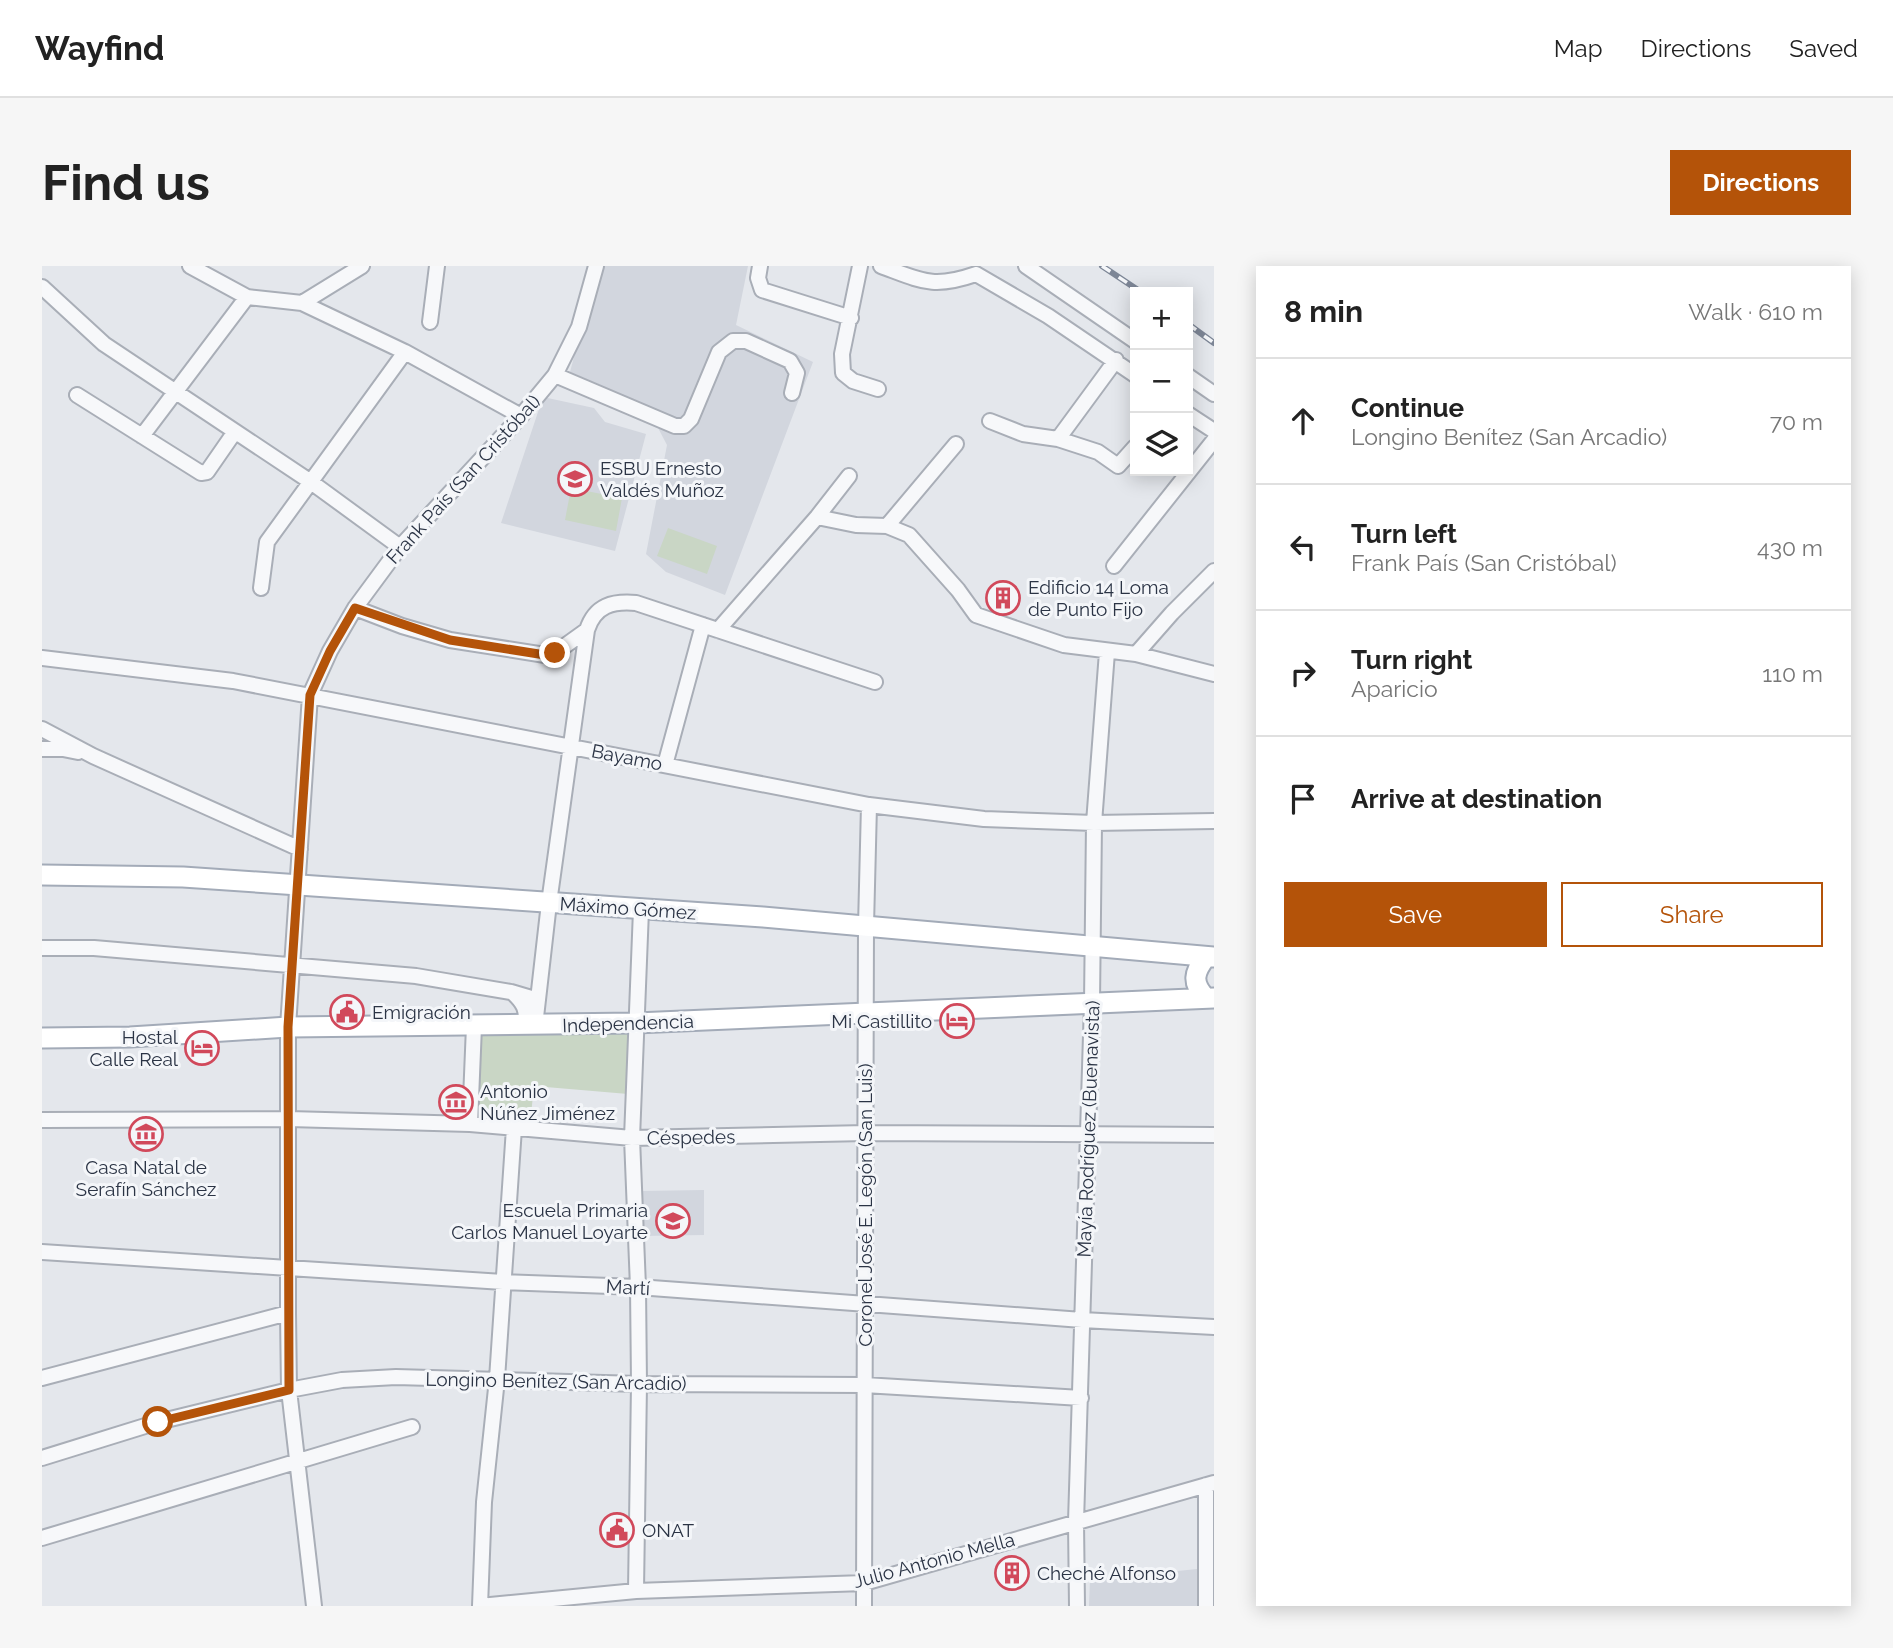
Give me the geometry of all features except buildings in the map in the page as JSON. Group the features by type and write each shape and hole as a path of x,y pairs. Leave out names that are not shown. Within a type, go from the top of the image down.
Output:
{"main road":[{"name":"Máximo Gómez","path":"42,874 183,877 549,903 866,926 1210,957"},
{"path":"1210,957 1199,966 1196,981 1197,989 1210,998"},
{"name":"Independencia","path":"42,1038 130,1037 288,1027 636,1023 1210,998"}],"street":[{"path":"190,266 247,297 302,303 405,352 521,416"},
{"path":"302,303 362,266"},
{"path":"430,322 437,266"},
{"name":"Frank País (San Cristóbal)","path":"314,1606 289,1390 288,1313 288,1027 310,695 330,651 355,608 400,547 521,416 555,374 579,327 596,266"},
{"path":"760,266 758,278 762,290 851,318"},
{"path":"860,266 842,354 843,373 853,381 878,389"},
{"path":"881,266 926,283 953,282 976,270 1130,371"},
{"path":"1026,266 1130,338"},
{"path":"42,287 104,344 233,433 311,482 400,547"},
{"path":"142,436 247,297"},
{"path":"555,374 675,426 684,426 691,419 719,352 733,341 746,341 790,361 797,373 792,393"},
{"path":"261,588 267,542 405,352"},
{"path":"1058,439 1116,360"},
{"path":"1193,379 1214,394"},
{"path":"77,395 204,473 233,433"},
{"path":"1193,417 1214,431"},
{"path":"990,421 1023,435 1058,439 1098,452 1118,466 1130,453"},
{"path":"1114,566 1214,440"},
{"path":"887,526 956,444"},
{"path":"718,630 817,517 849,476"},
{"path":"817,517 856,525 887,526 909,535 958,590 976,615 1064,645 1136,654 1214,674"},
{"path":"1136,654 1214,571"},
{"path":"531,1026 538,1000 587,630 594,614 606,604 618,601 636,603 875,682"},
{"path":"355,608 450,640 545,655 555,653 587,630"},
{"path":"665,765 702,625"},
{"name":"Mayía Rodríguez (Buenavista)","path":"1077,1606 1076,1521 1089,1133 1094,823 1107,652"},
{"name":"Bayamo","path":"42,658 233,681 869,805 984,819 1094,823 1214,821"},
{"path":"42,729 93,756 300,849"},
{"path":"42,749 62,749 93,756"},
{"name":"Coronel José E. Legón (San Luis)","path":"864,1606 866,926 869,805"},
{"path":"636,1591 639,1384 632,1138 641,910"},
{"path":"42,948 94,948 416,976 512,992 538,1000"},
{"path":"512,992 523,1002 531,1026"},
{"path":"470,1124 474,1026"},
{"name":"Céspedes","path":"42,1121 289,1119 470,1124 632,1138 866,1133 1214,1135"},
{"path":"480,1606 485,1502 497,1379 514,1128"},
{"name":"Martí","path":"42,1252 503,1282 638,1287 1082,1320 1214,1327"},
{"path":"42,1378 288,1313"},
{"name":"Longino Benítez (San Arcadio)","path":"42,1458 158,1422 342,1380 497,1379 639,1384 864,1385 1080,1398"},
{"path":"42,1538 412,1427"},
{"path":"1206,1606 1210,1484"},
{"name":"Julio Antonio Mella","path":"480,1606 538,1603 636,1591 864,1583 1210,1484"},
{"path":"719,1590 719,1606"}],"shaded area":[{"path":"598,266 748,266 736,325 813,362 725,595 666,572 646,554 667,445 657,426 663,412 570,372"},
{"name":"ESBU Ernesto Valdés Muñoz","path":"543,397 594,408 605,422 646,434 615,551 501,523"},
{"name":"Escuela Primaria Carlos Manuel Loyarte","path":"704,1190 704,1235 641,1236 641,1191"},
{"path":"1197,1569 1198,1606 1089,1606 1090,1580"}],"green space":[{"path":"571,488 622,498 616,531 565,520"},
{"path":"668,528 717,546 707,574 657,556"},
{"path":"621,1029 629,1034 628,1094 534,1086 530,1124 478,1121 481,1033"}],"railway":[{"path":"1102,266 1134,287"},
{"path":"1193,328 1214,343"}],"place":[{"name":"ESBU Ernesto Valdés Muñoz","path":"575,479"},
{"name":"Edificio 14 Loma de Punto Fijo","path":"1003,598"},
{"name":"Emigración","path":"347,1012"},
{"name":"Mi Castillito","path":"957,1021"},
{"name":"Hostal Calle Real","path":"202,1048"},
{"name":"Antonio Núñez Jiménez","path":"456,1102"},
{"name":"Casa Natal de Serafín Sánchez","path":"146,1134"},
{"name":"Escuela Primaria Carlos Manuel Loyarte","path":"673,1221"},
{"name":"ONAT","path":"617,1530"},
{"name":"Cheché Alfonso","path":"1012,1573"}],"route":[{"path":"158,1422 289,1390 288,1027 310,695 330,651 355,608 450,640 545,655 555,653"}]}
